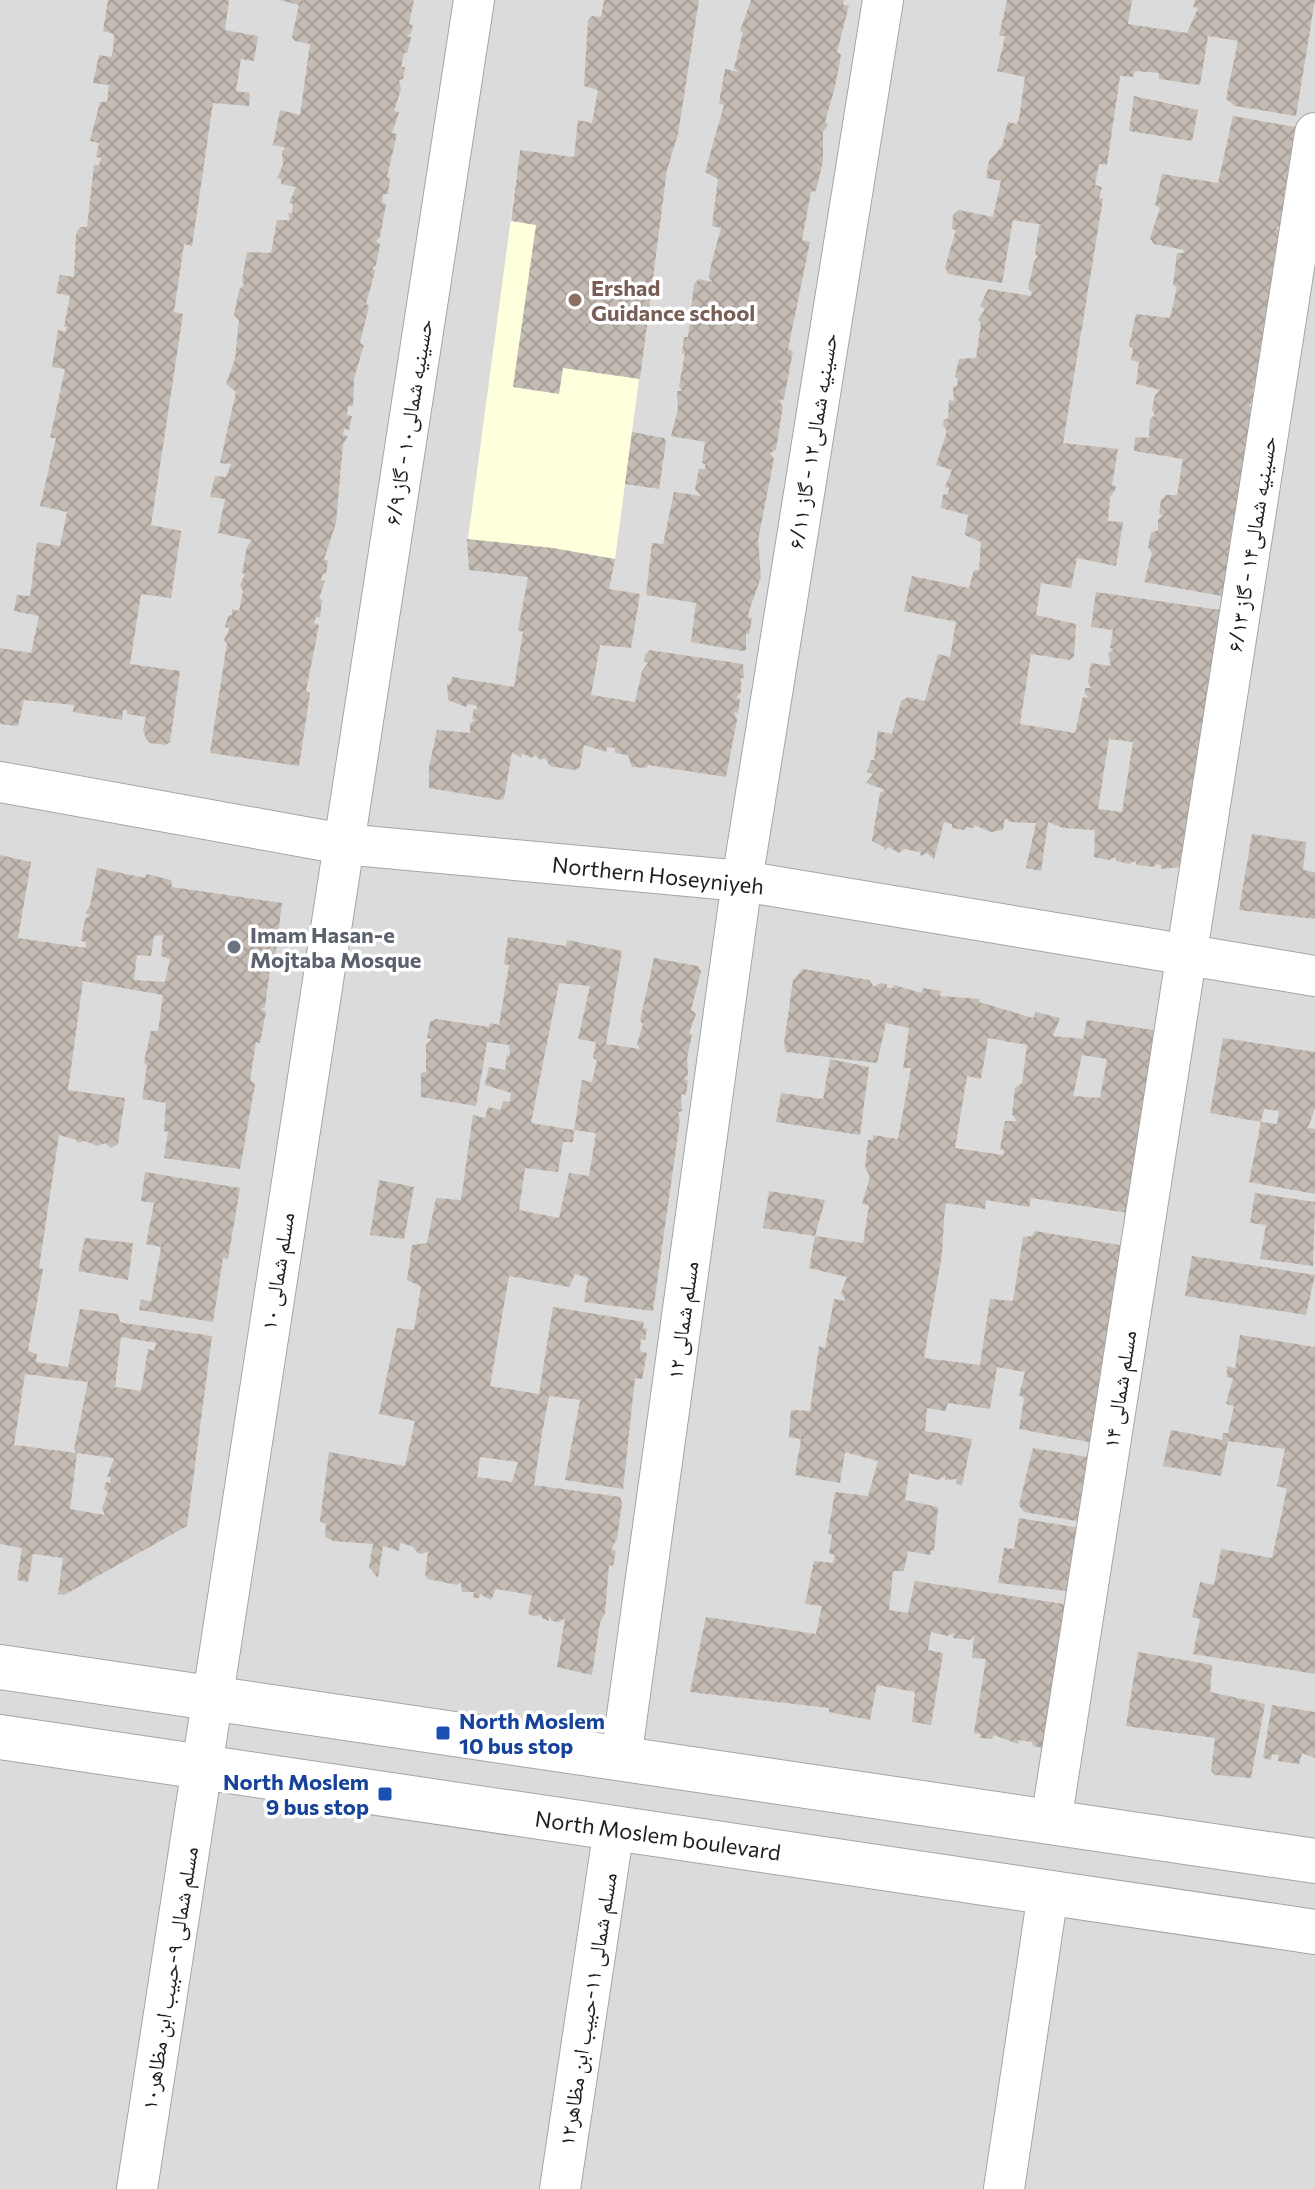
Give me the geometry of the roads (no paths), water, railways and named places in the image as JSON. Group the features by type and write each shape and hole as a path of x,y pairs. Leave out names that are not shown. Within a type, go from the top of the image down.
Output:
{"street":[{"name":"حسینیه شمالی۱۰ - گاز ۶/۹","path":"343,844 474,0"},
{"name":"حسینیه شمالی۱۲ - گاز ۶/۱۱","path":"742,881 883,0"},
{"name":"حسینیه شمالی۱۴ - گاز ۶/۱۳","path":"1187,955 1315,133"},
{"name":"Northern Hoseyniyeh","path":"0,782 343,844 742,881 1315,976"},
{"name":"مسلم شمالی ۱۰","path":"201,1767 343,844"},
{"name":"مسلم شمالی ۱۲","path":"621,1759 742,881"},
{"name":"مسلم شمالی ۱۴","path":"1051,1822 1187,955"},
{"path":"0,1667 1315,1861"},
{"name":"North Moslem boulevard","path":"0,1737 1315,1932"},
{"name":"مسلم شمالی ۹-حبیب ابن مظاهر۱۰","path":"137,2189 201,1767"},
{"name":"مسلم شمالی ۱۱-حبیب ابن مظاهر۱۲","path":"560,2189 614,1828"},
{"path":"1004,2189 1048,1893"}],"place":[{"name":"Ershad Guidance school","path":"575,300"},
{"name":"Imam Hasan-e Mojtaba Mosque","path":"234,947"},
{"name":"North Moslem 10 bus stop","path":"443,1733"},
{"name":"North Moslem 9 bus stop","path":"385,1794"}]}
